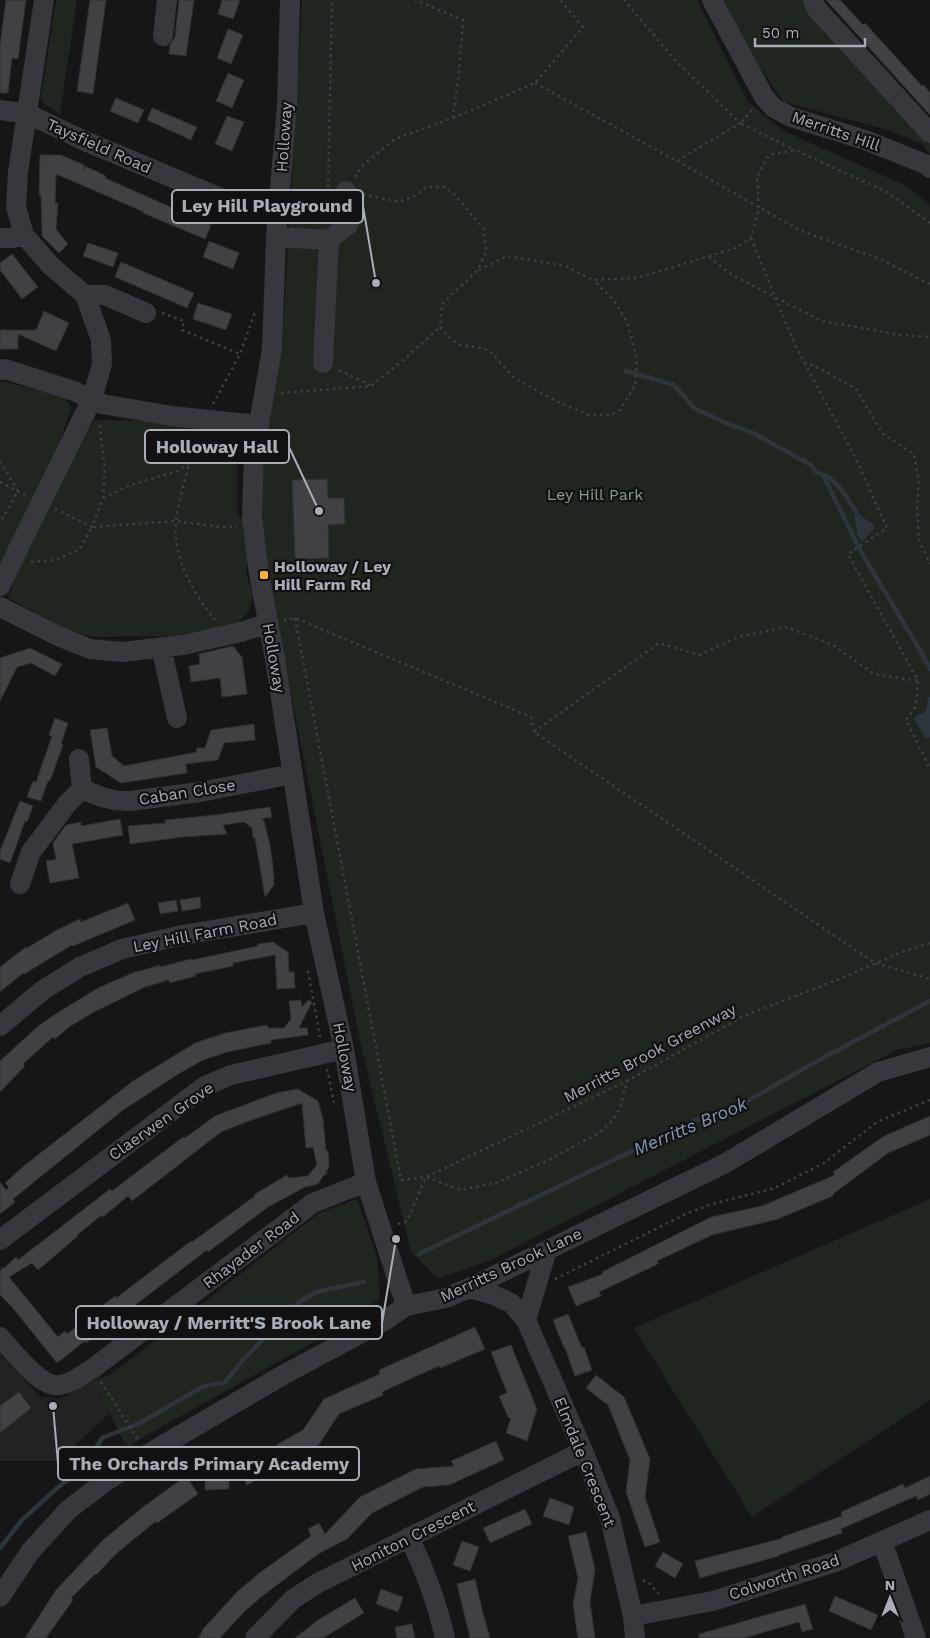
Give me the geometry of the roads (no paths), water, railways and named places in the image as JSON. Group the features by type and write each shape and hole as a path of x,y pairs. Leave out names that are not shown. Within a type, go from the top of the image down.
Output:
{"street":[{"name":"Taysfield Road","path":"44,0 28,114 85,141 235,204 279,212"},
{"path":"163,36 167,0"},
{"name":"Holloway","path":"290,0 287,105 276,237 272,349 254,452 252,524 314,913 344,1049 366,1182 406,1306"},
{"name":"Merritts Hill","path":"712,0 764,97 774,108 791,117 865,140 926,164 930,168"},
{"path":"813,0 816,8 930,133"},
{"path":"0,110 28,114 18,172 16,207 24,235 51,266 85,295 101,340 102,352 97,401 0,586"},
{"path":"276,237 330,240 348,224 349,209 346,191"},
{"path":"0,238 24,235"},
{"path":"324,363 330,240"},
{"path":"85,295 105,295 146,313"},
{"path":"0,370 40,379 97,401 172,416 259,425"},
{"path":"0,608 90,649 122,652 183,645 227,635 268,622"},
{"path":"161,647 176,718"},
{"path":"20,884 32,852 67,804 82,789 79,759"},
{"name":"Caban Close","path":"82,789 104,799 119,802 200,792 293,774"},
{"name":"Ley Hill Farm Road","path":"0,1026 43,990 80,967 122,949 183,935 314,913"},
{"name":"Claerwen Grove","path":"0,1240 205,1086 231,1075 344,1049"},
{"name":"Merritts Brook Lane","path":"0,1597 30,1552 68,1510 106,1481 148,1454 275,1380 384,1321 406,1306 439,1300 469,1288 724,1164 878,1072 930,1056"},
{"name":"Rhayader Road","path":"0,1337 39,1379 47,1384 58,1386 70,1383 92,1369 313,1203 366,1182"},
{"path":"526,1320 547,1250"},
{"name":"Elmdale Crescent","path":"469,1288 491,1294 511,1303 526,1320 610,1518 633,1616 635,1638"},
{"name":"Honiton Crescent","path":"255,1638 293,1599 310,1589 409,1537 583,1451"},
{"name":"Colworth Road","path":"633,1616 713,1601 835,1562 930,1520"},
{"path":"409,1537 425,1571 445,1638"},
{"path":"882,1541 916,1638"}],"waterway":[{"path":"626,371 674,385 694,408 753,433 811,465 816,472 823,475 860,550 930,669"},
{"path":"823,475 833,480 856,512"},
{"path":"928,711 930,699"},
{"name":"Merritts Brook","path":"419,1254 696,1120 723,1115 819,1060 930,1001"},
{"name":"Merritts Brook","path":"0,1548 21,1521 57,1488 85,1468 102,1438 140,1423 202,1387 225,1382 243,1360 299,1302 316,1292 364,1282"}],"place":[{"name":"Ley Hill Playground","path":"376,283"},
{"name":"Holloway Hall","path":"319,511"},
{"name":"Holloway / Ley Hill Farm Rd","path":"264,575"},
{"name":"Holloway / Merritt'S Brook Lane","path":"396,1239"},
{"name":"The Orchards Primary Academy","path":"53,1406"}],"park label":[{"name":"Ley Hill Park","path":"595,494"}]}
